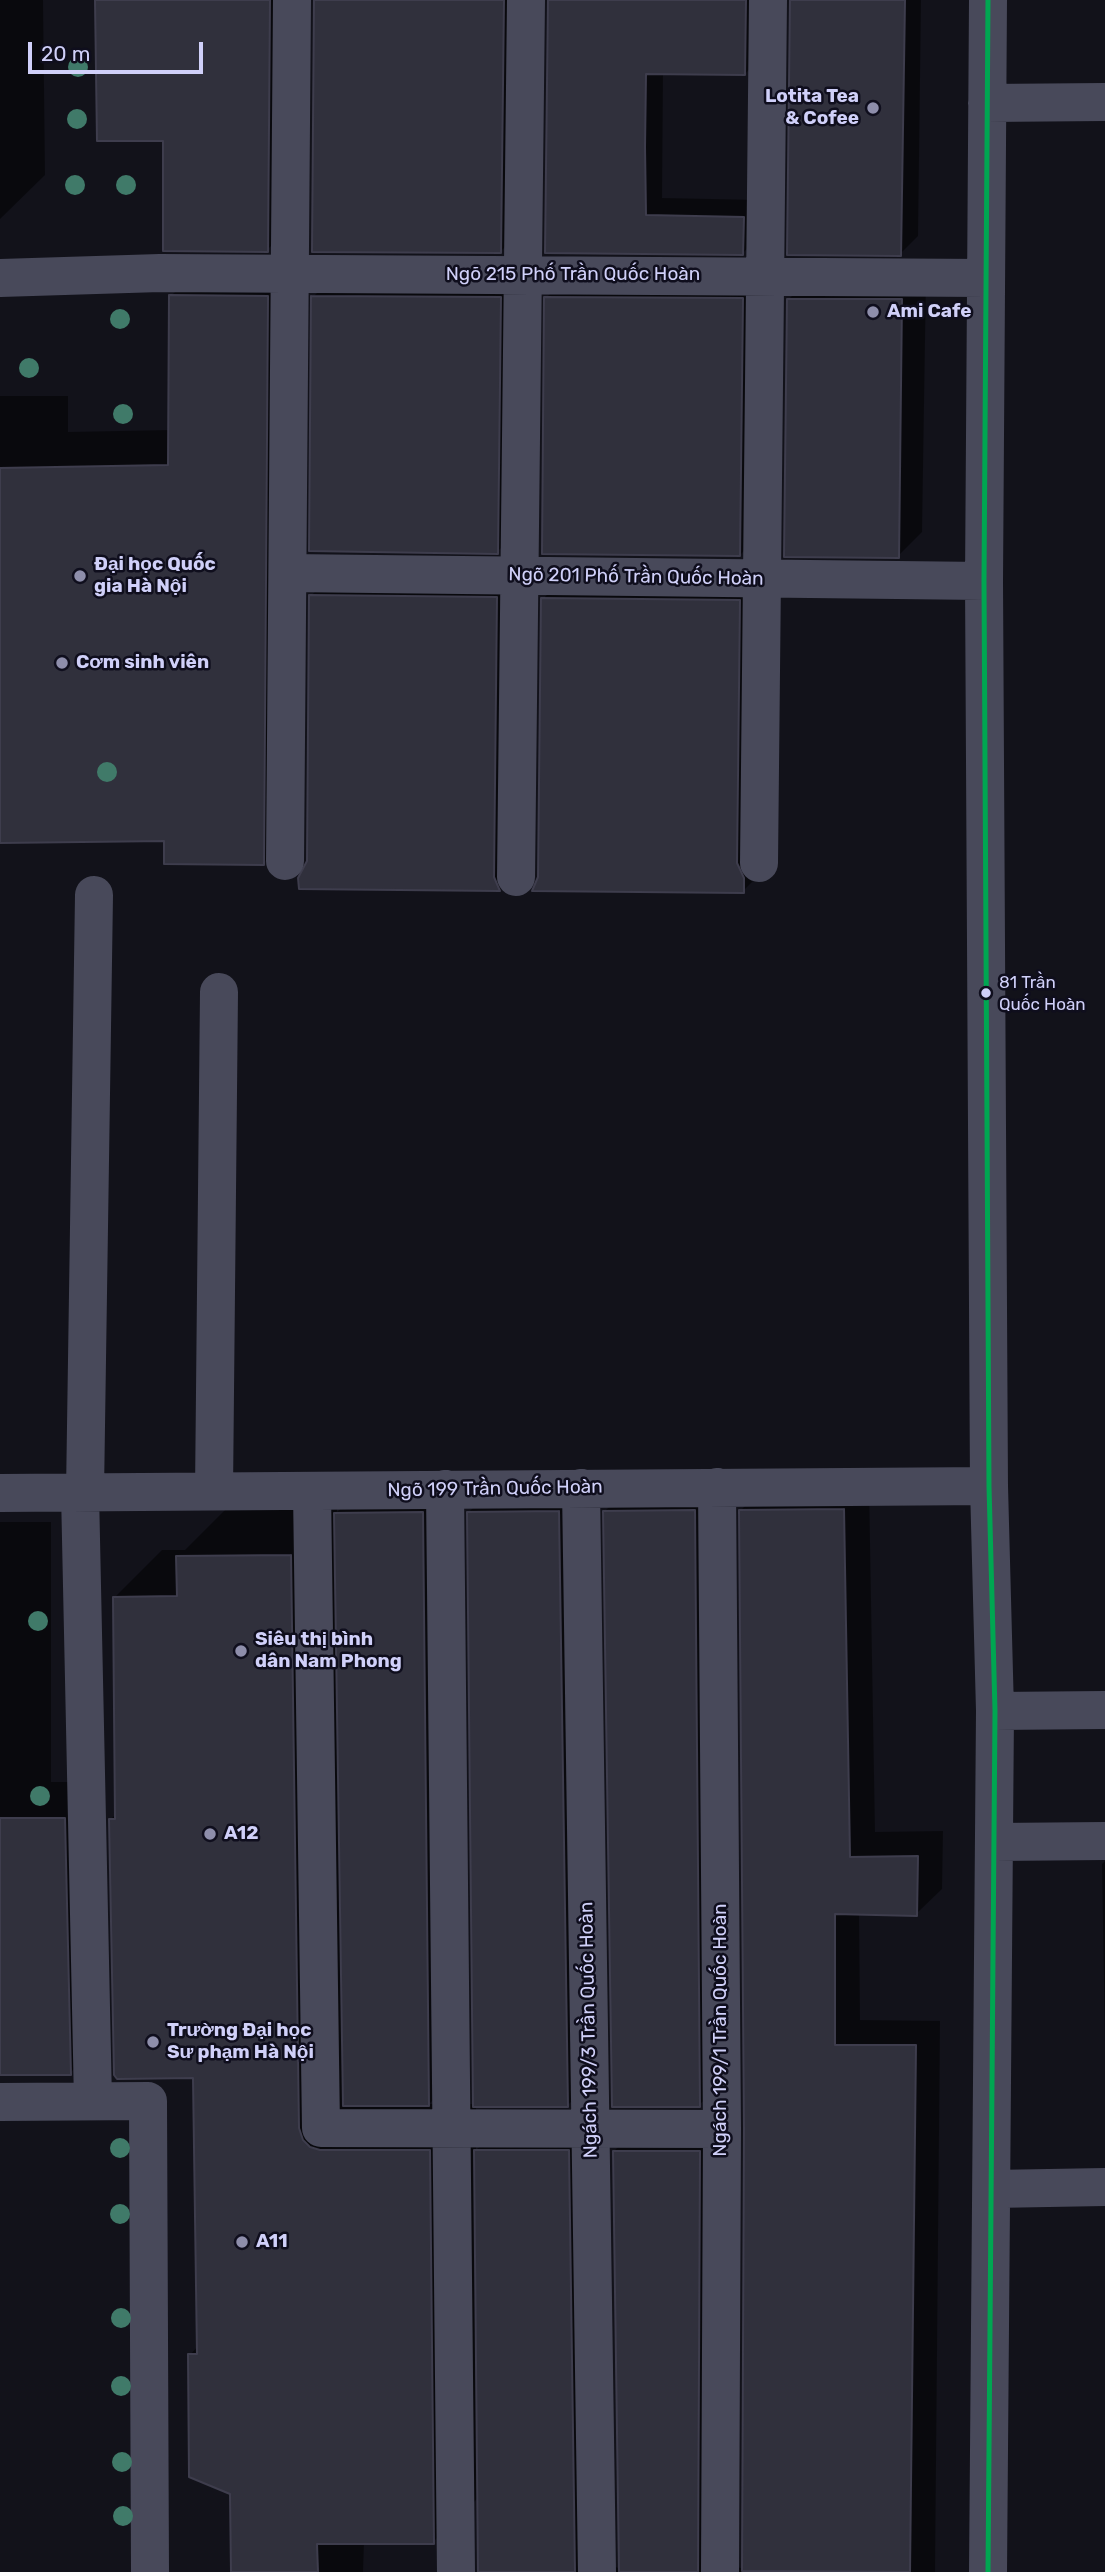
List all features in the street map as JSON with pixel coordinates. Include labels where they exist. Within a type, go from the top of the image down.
[{"type":"street","points":[[285,861],[292,0]]},
{"type":"street","points":[[516,877],[526,0]]},
{"type":"street","points":[[759,863],[768,0]]},
{"type":"street","points":[[988,0],[984,581],[989,1486],[995,1710],[988,2572]]},
{"type":"street","points":[[988,103],[1105,102]]},
{"type":"street","name":"Ngõ 215 Phố Trần Quốc Hoàn","points":[[0,278],[160,273],[986,278]]},
{"type":"street","name":"Ngõ 201 Phố Trần Quốc Hoàn","points":[[288,573],[984,581]]},
{"type":"street","points":[[93,2101],[83,1492],[94,895]]},
{"type":"street","points":[[214,1491],[219,992]]},
{"type":"street","name":"Ngõ 199 Trần Quốc Hoàn","points":[[0,1493],[989,1486]]},
{"type":"street","name":"Ngách 199/1 Trần Quốc Hoàn","points":[[717,1487],[722,2129],[720,2572]]},
{"type":"street","name":"Ngách 199/3 Trần Quốc Hoàn","points":[[581,1488],[597,2572]]},
{"type":"street","points":[[444,1489],[456,2572]]},
{"type":"street","points":[[312,1491],[321,2128],[722,2129]]},
{"type":"street","points":[[995,1710],[1105,1710]]},
{"type":"street","points":[[995,1842],[1105,1841]]},
{"type":"street","points":[[0,2102],[148,2101],[150,2572]]},
{"type":"street","points":[[992,2189],[1105,2188]]},
{"type":"building","points":[[95,0],[270,0],[268,252],[163,251],[163,141],[97,141]]},
{"type":"building","points":[[314,0],[504,0],[501,253],[312,252]]},
{"type":"building","points":[[548,0],[746,0],[745,75],[646,74],[645,147],[646,215],[744,217],[743,255],[545,253]]},
{"type":"building","points":[[790,0],[905,0],[901,256],[787,255]]},
{"type":"building","points":[[169,295],[268,296],[264,865],[164,864],[164,841],[0,843],[0,468],[168,465]]},
{"type":"building","points":[[311,296],[501,297],[498,554],[309,551]]},
{"type":"building","points":[[544,297],[743,298],[740,556],[542,554]]},
{"type":"building","points":[[787,299],[902,299],[899,558],[784,557]]},
{"type":"building","points":[[309,595],[497,597],[494,877],[500,891],[299,889],[298,878],[307,861]]},
{"type":"building","points":[[541,598],[740,600],[737,863],[744,878],[744,893],[532,891],[538,877]]},
{"type":"building","points":[[844,1509],[850,1857],[918,1856],[917,1916],[835,1914],[835,2045],[916,2045],[910,2572],[742,2571],[744,2129],[739,1510]]},
{"type":"building","points":[[695,1510],[700,2107],[612,2107],[603,1511]]},
{"type":"building","points":[[559,1511],[568,2107],[473,2107],[467,1512]]},
{"type":"building","points":[[423,1512],[429,2106],[343,2106],[334,1513]]},
{"type":"building","points":[[291,1555],[299,2128],[303,2140],[310,2147],[320,2150],[430,2150],[434,2544],[317,2544],[318,2572],[231,2572],[230,2494],[189,2477],[188,2354],[197,2354],[193,2078],[117,2079],[114,2075],[109,1819],[115,1819],[113,1597],[177,1596],[176,1556]]},
{"type":"building","points":[[0,1818],[65,1818],[71,2075],[0,2075]]},
{"type":"building","points":[[474,2150],[569,2150],[575,2572],[478,2572]]},
{"type":"building","points":[[613,2151],[700,2151],[698,2572],[619,2572]]},
{"type":"transit line","points":[[988,0],[984,581],[989,1486],[995,1711],[988,2572]]},
{"type":"place","name":"Lotita Tea & Cofee","points":[[873,108]]},
{"type":"place","name":"Ami Cafe","points":[[873,312]]},
{"type":"place","name":"Đại học Quốc gia Hà Nội","points":[[80,576]]},
{"type":"place","name":"Cơm sinh viên","points":[[62,663]]},
{"type":"place","name":"81 Trần Quốc Hoàn","points":[[986,993]]},
{"type":"place","name":"Siêu thị bình dân Nam Phong","points":[[241,1651]]},
{"type":"place","name":"A12","points":[[210,1834]]},
{"type":"place","name":"Trường Đại học Sư phạm Hà Nội","points":[[153,2042]]},
{"type":"place","name":"A11","points":[[242,2242]]}]
